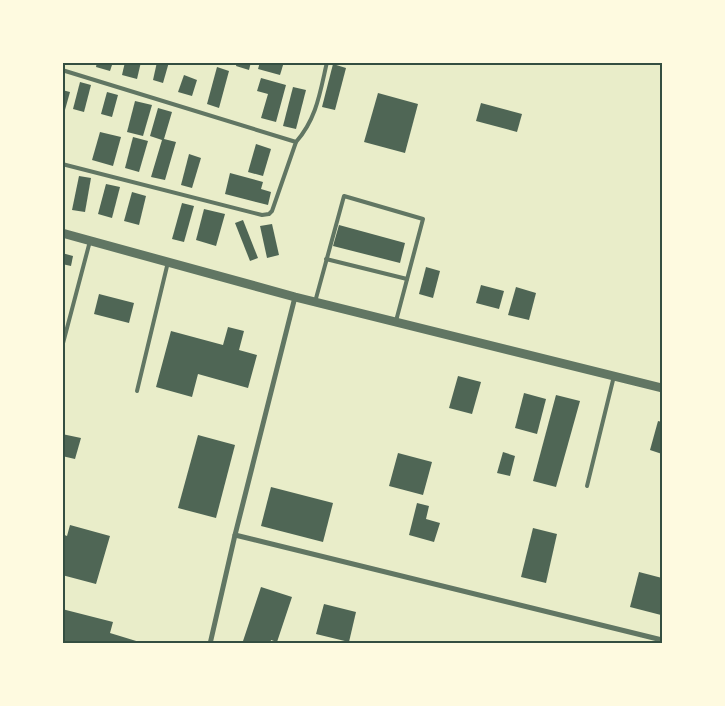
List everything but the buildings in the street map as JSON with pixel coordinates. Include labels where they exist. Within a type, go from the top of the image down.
[{"type":"street","points":[[62,234],[295,297],[662,388]]},
{"type":"street","points":[[210,644],[235,535],[295,297]]},
{"type":"street","points":[[235,535],[662,640]]},
{"type":"lane","points":[[62,164],[262,215],[270,214],[296,142],[311,121],[318,102],[327,62]]},
{"type":"lane","points":[[62,70],[296,142]]},
{"type":"lane","points":[[315,302],[344,196],[423,219],[396,322]]},
{"type":"lane","points":[[62,347],[90,241]]},
{"type":"lane","points":[[326,259],[407,279]]},
{"type":"lane","points":[[137,391],[168,262]]},
{"type":"lane","points":[[587,486],[614,376]]}]
